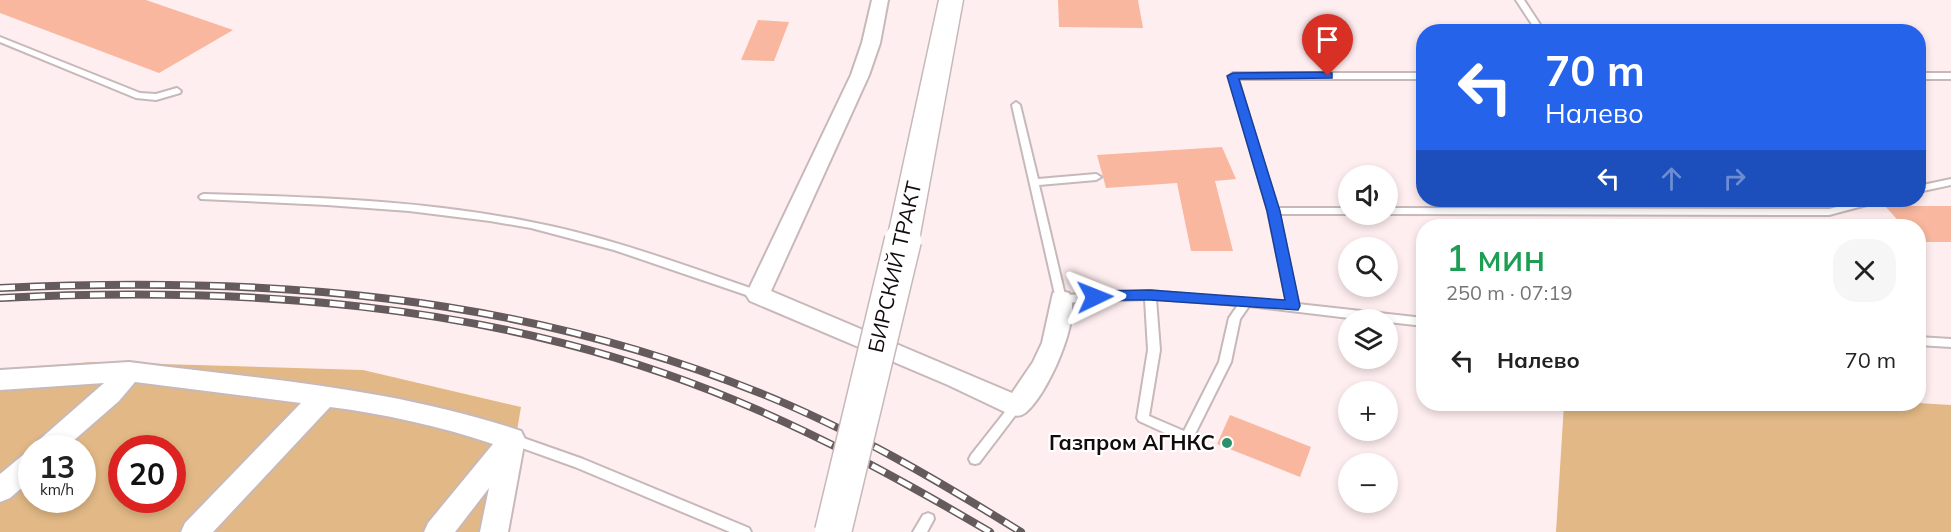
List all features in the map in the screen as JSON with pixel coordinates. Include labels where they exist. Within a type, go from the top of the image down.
[{"type":"main road","name":"БИРСКИЙ ТРАКТ","points":[[833,532],[903,240],[951,0]]},
{"type":"street","points":[[880,0],[871,43],[860,75],[758,295],[957,378],[1016,406],[1043,368],[1053,347],[1062,322],[1061,299]]},
{"type":"street","points":[[0,380],[129,372],[325,395],[434,416],[512,439]]},
{"type":"street","points":[[63,435],[110,394],[129,372]]},
{"type":"street","points":[[195,532],[325,395]]},
{"type":"street","points":[[438,532],[512,439]]},
{"type":"street","points":[[494,532],[512,439]]},
{"type":"street","points":[[0,490],[18,475]]},
{"type":"lane","points":[[1520,0],[1536,24]]},
{"type":"lane","points":[[0,39],[139,96],[156,97],[177,91]]},
{"type":"lane","points":[[1293,306],[1274,211],[1233,76],[1416,76]]},
{"type":"lane","points":[[1926,76],[1951,76]]},
{"type":"lane","points":[[1016,105],[1061,299],[1150,295],[1293,306],[1416,321]]},
{"type":"lane","points":[[1035,182],[1096,177]]},
{"type":"lane","points":[[1926,188],[1951,183]]},
{"type":"lane","points":[[204,197],[377,203],[468,214],[594,241],[758,295]]},
{"type":"lane","points":[[1398,211],[1829,212],[1848,207]]},
{"type":"lane","points":[[1274,211],[1338,211]]},
{"type":"lane","points":[[1150,295],[1154,350],[1143,418],[1187,438],[1225,362],[1235,318],[1246,302]]},
{"type":"lane","points":[[1926,342],[1951,344]]},
{"type":"lane","points":[[975,459],[1016,406]]},
{"type":"lane","points":[[512,439],[744,532]]},
{"type":"lane","points":[[920,532],[928,519]]},
{"type":"shaded area","points":[[93,362],[363,370],[521,407],[500,532],[0,532],[0,369]]},
{"type":"shaded area","points":[[1926,403],[1951,405],[1951,532],[1556,532],[1564,411],[1926,411]]},
{"type":"building","points":[[0,0],[146,0],[233,30],[159,73],[0,13]]},
{"type":"building","points":[[1058,0],[1138,0],[1143,28],[1059,27]]},
{"type":"building","points":[[758,20],[789,22],[774,61],[741,60]]},
{"type":"building","points":[[1222,147],[1236,179],[1215,181],[1233,251],[1191,251],[1177,183],[1106,188],[1097,155]]},
{"type":"building","points":[[1951,206],[1951,242],[1926,242],[1926,219],[1897,219],[1886,207]]},
{"type":"building","points":[[1230,415],[1311,447],[1300,477],[1217,444]]},
{"type":"railway","points":[[0,288],[195,285],[291,290],[386,298],[480,313],[574,333],[667,359],[794,407],[894,457],[1021,532]]},
{"type":"railway","points":[[0,298],[181,295],[271,299],[361,307],[451,319],[539,337],[626,361],[748,406],[854,456],[990,532]]},
{"type":"place","name":"Газпром АГНКС","points":[[1227,443]]},
{"type":"route","points":[[1095,297],[1150,295],[1293,306],[1274,211],[1233,76],[1328,76]]}]
